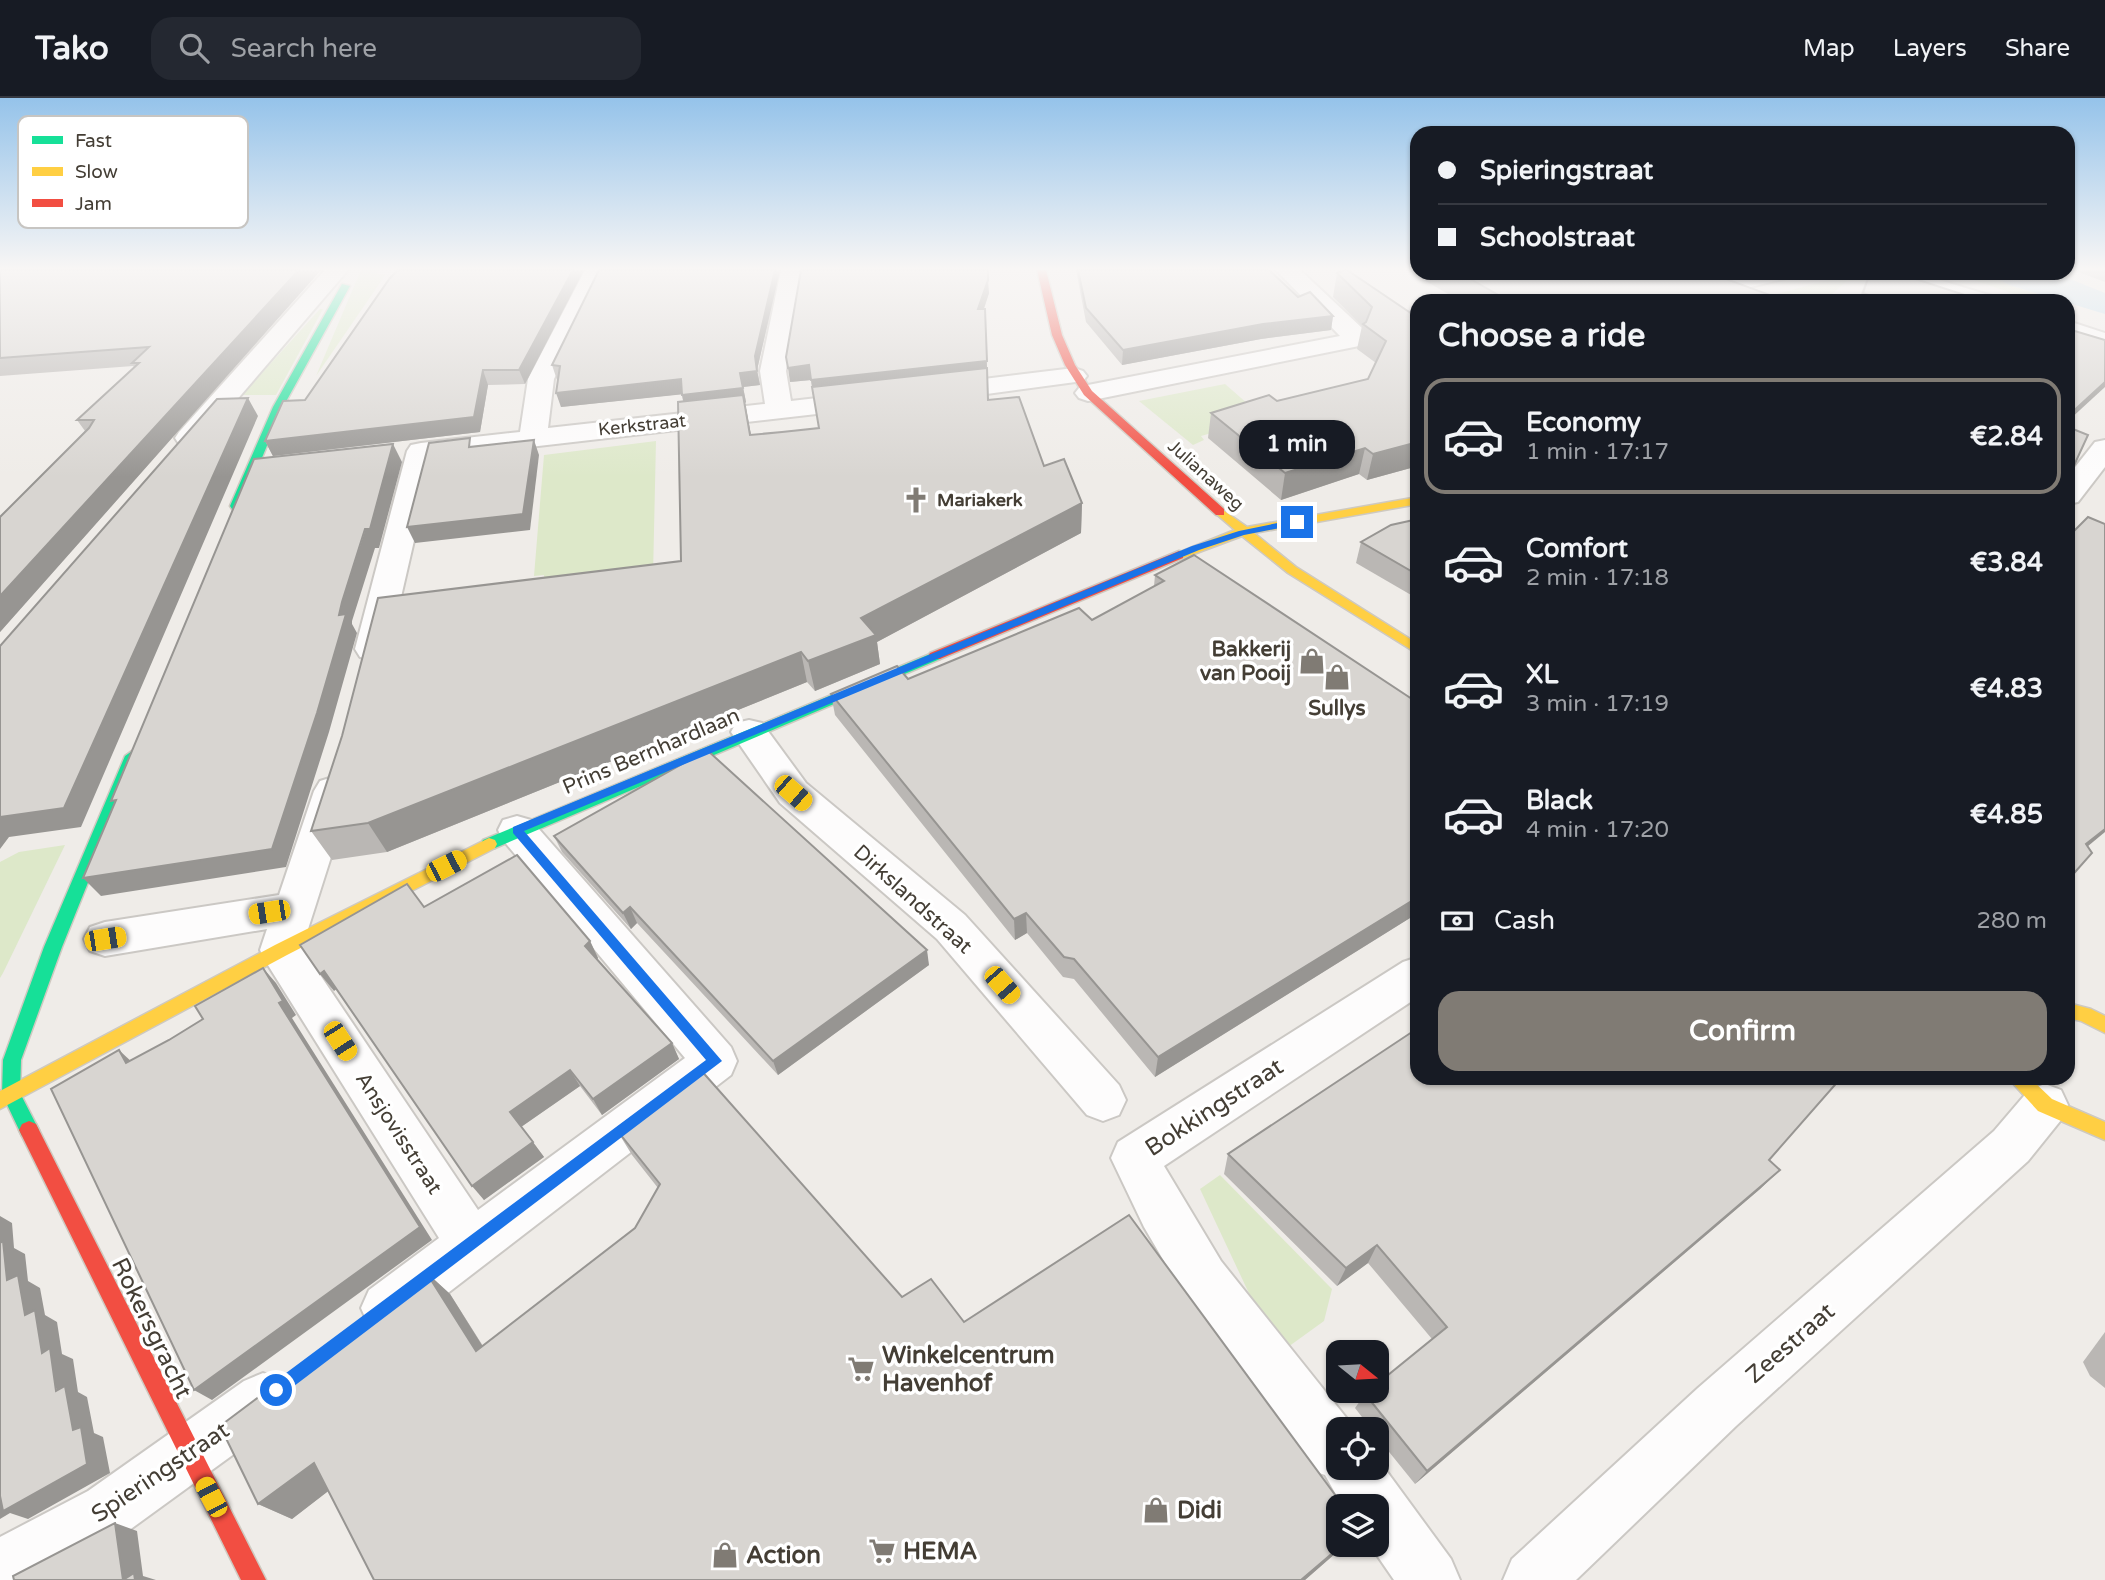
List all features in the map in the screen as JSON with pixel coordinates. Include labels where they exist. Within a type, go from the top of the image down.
[{"type":"street","points":[[166,464],[282,339]]},
{"type":"street","points":[[230,520],[265,467],[278,407],[311,339]]},
{"type":"street","points":[[533,437],[541,379],[561,339]]},
{"type":"street","points":[[779,339],[773,372],[779,411]]},
{"type":"street","name":"Julianaweg","points":[[1056,339],[1081,385],[1242,533],[1292,570],[1410,645]]},
{"type":"street","name":"Kerkstraat","points":[[365,678],[408,452],[907,396],[1081,385],[1342,344],[1351,339]]},
{"type":"street","points":[[2075,487],[2105,448]]},
{"type":"street","name":"Prins Bernhardlaan","points":[[6,1098],[281,950],[517,830],[1195,548],[1242,533],[1410,500]]},
{"type":"street","name":"Dirkslandstraat","points":[[749,732],[793,793],[951,927],[1103,1100]]},
{"type":"street","points":[[6,1098],[12,1060],[53,947],[139,740]]},
{"type":"street","points":[[281,950],[343,756]]},
{"type":"street","points":[[352,1334],[715,1061],[517,830]]},
{"type":"street","points":[[105,939],[296,908]]},
{"type":"street","name":"Ansjovisstraat","points":[[281,950],[472,1245]]},
{"type":"street","name":"Bokkingstraat","points":[[1326,1435],[1203,1279],[1161,1210],[1135,1158],[1410,979]]},
{"type":"street","points":[[2075,1012],[2085,1014],[2105,1026]]},
{"type":"street","points":[[2031,1091],[2075,1122],[2105,1130]]},
{"type":"street","name":"Zeestraat","points":[[1533,1580],[1717,1407],[2011,1146],[2031,1091]]},
{"type":"street","name":"Rokersgracht","points":[[6,1098],[254,1580]]},
{"type":"street","name":"Spieringstraat","points":[[0,1569],[108,1511],[298,1374]]},
{"type":"street","points":[[1359,1480],[1430,1580]]},
{"type":"green space","points":[[293,339],[307,339],[276,395],[242,395]]},
{"type":"green space","points":[[332,339],[341,339],[316,376]]},
{"type":"green space","points":[[1225,384],[1264,418],[1201,436],[1204,440],[1193,445],[1139,401]]},
{"type":"green space","points":[[656,441],[653,576],[544,589],[544,575],[534,576],[544,455]]},
{"type":"green space","points":[[65,845],[0,978],[0,862],[19,852]]},
{"type":"green space","points":[[1220,1175],[1332,1289],[1324,1321],[1288,1347],[1254,1304],[1200,1189]]},
{"type":"building","points":[[0,339],[236,339],[0,596],[0,517],[89,428],[94,420],[77,420],[139,363],[132,363],[149,347],[0,358]]},
{"type":"building","points":[[347,339],[536,339],[519,370],[483,370],[474,417],[265,441],[283,401],[305,400]]},
{"type":"building","points":[[565,339],[759,339],[755,356],[757,371],[740,373],[743,388],[682,395],[681,379],[556,393],[560,366],[552,365]]},
{"type":"building","points":[[789,339],[986,339],[987,361],[811,380],[809,365],[788,368],[786,357]]},
{"type":"building","points":[[1113,339],[1181,339],[1123,350]]},
{"type":"building","points":[[1384,339],[1410,339],[1410,444],[1373,454],[1365,448],[1285,473],[1211,413],[1269,395],[1277,401],[1368,379],[1386,341]]},
{"type":"building","points":[[2075,339],[2105,340],[2105,382],[2075,410]]},
{"type":"building","points":[[987,368],[988,400],[1019,397],[1044,466],[1064,459],[1082,503],[861,618],[876,635],[808,661],[801,652],[368,823],[311,831],[342,736],[378,598],[681,561],[678,402],[743,395],[750,435],[819,428],[812,387]]},
{"type":"building","points":[[248,398],[64,808],[0,817],[0,646],[217,399]]},
{"type":"building","points":[[2075,430],[2088,435],[2075,463]]},
{"type":"building","points":[[470,438],[469,447],[534,440],[523,514],[407,527],[429,443]]},
{"type":"building","points":[[393,444],[370,529],[365,529],[342,602],[339,615],[346,614],[317,713],[272,849],[83,878],[116,800],[111,801],[254,459]]},
{"type":"building","points":[[2088,517],[2105,524],[2105,829],[2086,844],[2092,853],[2075,872],[2075,530]]},
{"type":"building","points":[[1410,521],[1410,570],[1361,542],[1391,525]]},
{"type":"building","points":[[1194,555],[1410,698],[1410,902],[1158,1057],[1074,959],[1064,957],[1026,913],[1014,919],[831,694],[897,666],[908,679],[1079,608],[1092,620],[1164,581],[1155,575]]},
{"type":"building","points":[[707,750],[927,950],[773,1061],[630,907],[623,913],[554,836]]},
{"type":"building","points":[[517,855],[590,941],[585,946],[672,1043],[593,1099],[570,1070],[510,1112],[533,1142],[472,1186],[324,971],[320,974],[300,945],[407,884],[424,907]]},
{"type":"building","points":[[263,968],[283,1001],[279,1003],[420,1227],[194,1390],[51,1089],[119,1050],[126,1063],[169,1040],[203,1019],[195,1006]]},
{"type":"building","points":[[1410,1033],[1410,1085],[1835,1085],[1769,1160],[1780,1170],[1427,1471],[1389,1424],[1389,1417],[1384,1417],[1373,1404],[1390,1404],[1390,1373],[1447,1327],[1377,1245],[1346,1268],[1228,1154]]},
{"type":"building","name":"Winkelcentrum Havenhof","points":[[699,1068],[902,1297],[931,1279],[964,1322],[1129,1215],[1334,1494],[1326,1494],[1328,1557],[1301,1580],[374,1580],[314,1463],[258,1504],[220,1426],[426,1272],[476,1351],[635,1228],[660,1184],[616,1129]]},
{"type":"building","points":[[3,1241],[7,1280],[18,1275],[25,1315],[35,1310],[42,1353],[50,1348],[56,1391],[65,1386],[73,1430],[81,1427],[87,1464],[3,1511],[0,1496],[0,1243]]},
{"type":"building","points":[[115,1523],[123,1580],[14,1580],[13,1576]]},
{"type":"building","points":[[134,1573],[135,1580],[123,1580]]},
{"type":"traffic: fast","points":[[236,506],[278,407],[316,339]]},
{"type":"traffic: fast","points":[[489,844],[935,656]]},
{"type":"traffic: fast","points":[[29,1130],[11,1094],[12,1060],[53,947],[132,756]]},
{"type":"traffic: slow","points":[[1179,555],[1242,532],[1410,501]]},
{"type":"traffic: slow","points":[[1220,512],[1292,570],[1410,645]]},
{"type":"traffic: slow","points":[[0,1101],[281,950],[489,844]]},
{"type":"traffic: slow","points":[[2075,1012],[2105,1025]]},
{"type":"traffic: slow","points":[[2024,1085],[2045,1105],[2105,1131]]},
{"type":"traffic: jam","points":[[1059,339],[1070,365],[1088,393],[1220,512]]},
{"type":"traffic: jam","points":[[935,656],[1179,555]]},
{"type":"traffic: jam","points":[[29,1130],[254,1580]]},
{"type":"place","name":"Mariakerk","points":[[916,500]]},
{"type":"place","name":"Bakkerij van Pooij","points":[[1312,661]]},
{"type":"place","name":"Sullys","points":[[1337,677]]},
{"type":"place","name":"Winkelcentrum Havenhof","points":[[861,1369]]},
{"type":"place","name":"Didi","points":[[1156,1510]]},
{"type":"place","name":"HEMA","points":[[882,1551]]},
{"type":"place","name":"Action","points":[[725,1555]]},
{"type":"route","points":[[276,1390],[715,1061],[517,830],[1195,548],[1242,533],[1297,522]]}]
